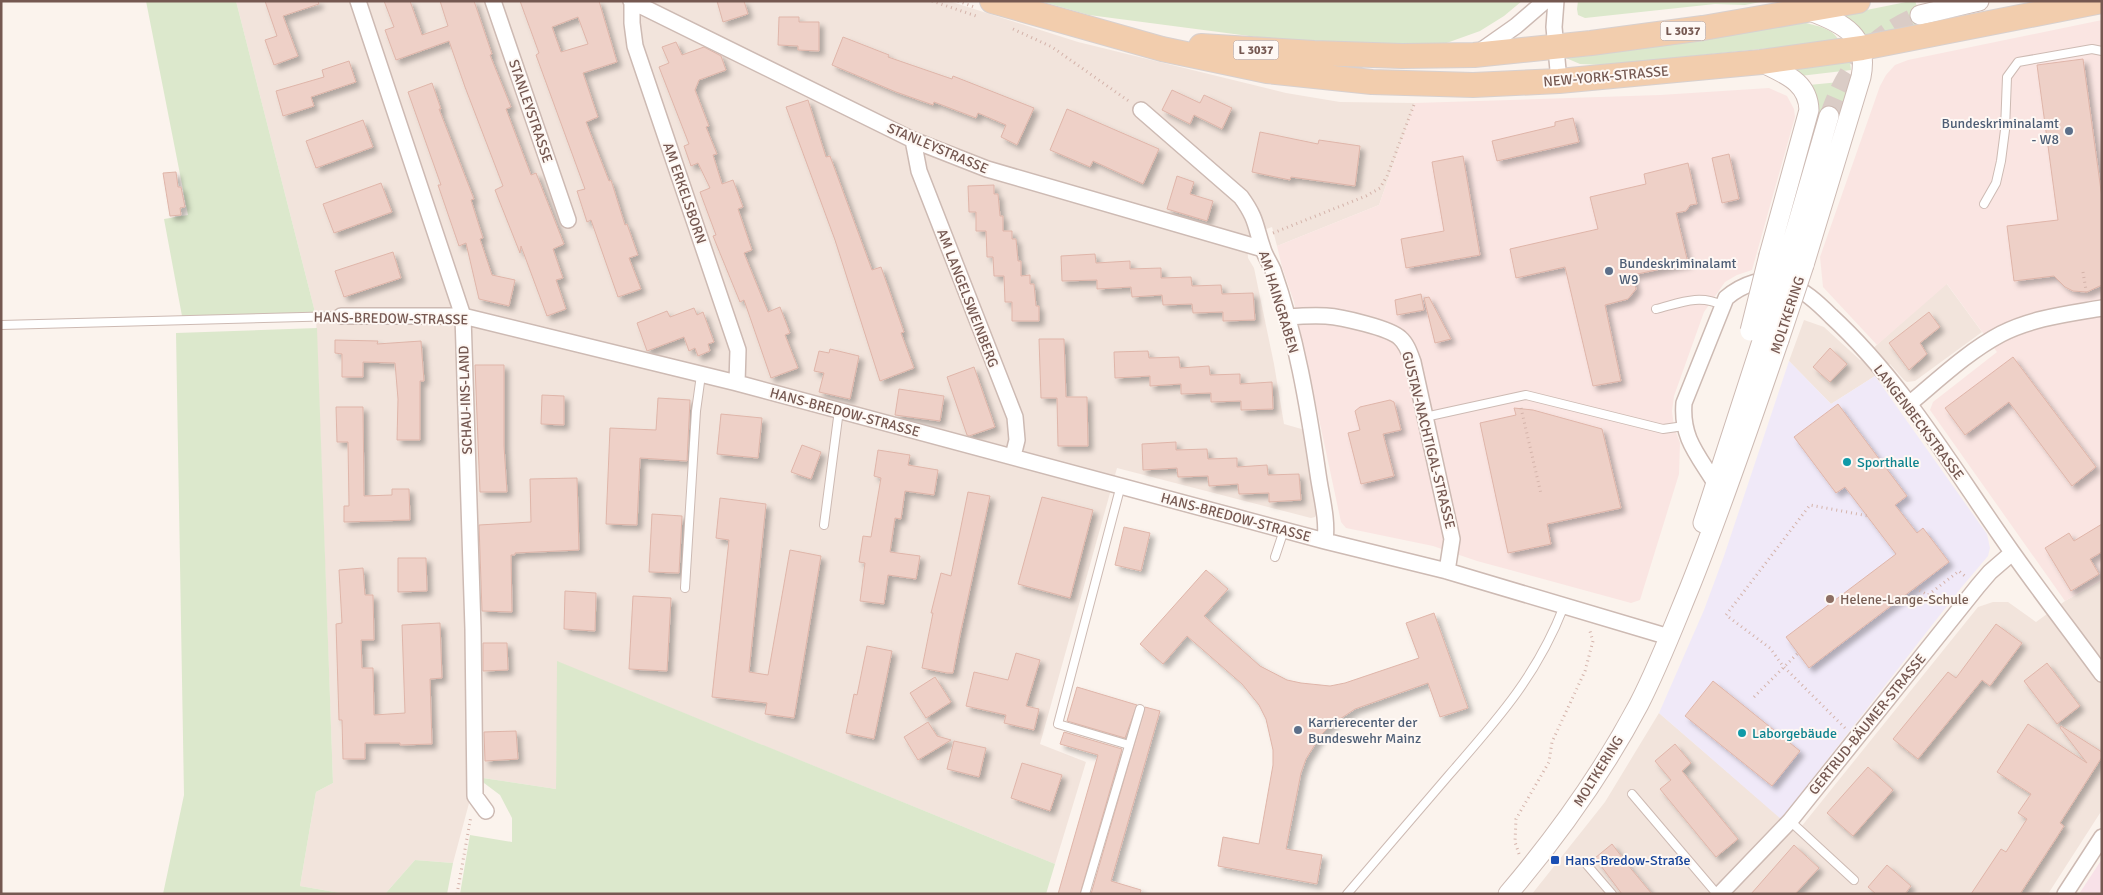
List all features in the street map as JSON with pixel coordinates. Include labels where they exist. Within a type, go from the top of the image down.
[{"type":"main road","name":"NEW-YORK-STRASSE","points":[[1110,34],[1212,47],[1314,53],[1402,56],[1474,55],[1555,47],[1703,28],[1810,11],[1858,1]]},
{"type":"main road","name":"NEW-YORK-STRASSE","points":[[990,10],[1056,21],[1214,62],[1267,71],[1320,78],[1473,85],[1559,81],[1761,62],[1862,48],[2102,1]]},
{"type":"street","name":"SCHAU-INS-LAND","points":[[358,1],[463,316],[473,629],[475,796]]},
{"type":"street","name":"STANLEYSTRASSE","points":[[493,1],[568,220]]},
{"type":"street","points":[[1474,55],[1516,26],[1545,1]]},
{"type":"street","points":[[1556,1],[1554,27],[1559,81]]},
{"type":"street","points":[[1920,15],[1980,1]]},
{"type":"street","name":"STANLEYSTRASSE","points":[[632,2],[913,140],[987,170],[1262,243]]},
{"type":"street","name":"AM ERKELSBORN","points":[[632,2],[635,46],[738,350],[736,383]]},
{"type":"street","points":[[1810,11],[1841,25],[1856,38],[1862,48]]},
{"type":"street","name":"MOLTKERING","points":[[1669,637],[1677,603],[1764,335],[1795,263],[1861,77],[1862,48]]},
{"type":"street","points":[[1761,62],[1798,83],[1806,92],[1810,110],[1769,255],[1764,335]]},
{"type":"street","name":"AM HAINGRABEN","points":[[1141,110],[1241,198],[1251,211],[1287,318],[1312,434],[1326,525],[1325,541]]},
{"type":"street","name":"MOLTKERING","points":[[1795,263],[1829,116]]},
{"type":"street","name":"AM LANGELSWEINBERG","points":[[913,140],[919,171],[1014,416],[1017,440],[1013,456]]},
{"type":"street","name":"LANGENBECKSTRASSE","points":[[1715,483],[1691,444],[1684,426],[1684,403],[1726,298],[1738,289],[1755,283],[1774,280],[1790,285],[1819,304],[1850,333],[1908,404],[2012,553],[2102,674]]},
{"type":"street","points":[[1908,404],[1975,350],[2003,334],[2044,319],[2102,308]]},
{"type":"street","name":"HANS-BREDOW-STRASSE","points":[[342,316],[463,316],[736,383],[1325,541],[1447,571],[1669,637]]},
{"type":"street","name":"GUSTAV-NACHTIGAL-STRASSE","points":[[1287,318],[1328,316],[1386,329],[1401,338],[1410,353],[1452,539],[1447,571]]},
{"type":"street","name":"MOLTKERING","points":[[1508,894],[1567,821],[1615,747],[1640,702],[1669,637],[1720,511],[1764,335]]},
{"type":"street","name":"GERTRUD-BÄUMER-STRASSE","points":[[1718,894],[1790,821],[1978,586],[1990,572],[2012,553]]},
{"type":"street","points":[[475,796],[486,811]]},
{"type":"street","points":[[2065,894],[2102,838]]},
{"type":"lane","points":[[1984,204],[1996,183],[2001,161],[2005,130],[2007,77],[2018,62],[2092,49],[2102,51]]},
{"type":"lane","points":[[1656,309],[1707,299],[1722,305]]},
{"type":"lane","name":"HANS-BREDOW-STRASSE","points":[[1,325],[342,316]]},
{"type":"lane","points":[[685,588],[696,411],[701,375]]},
{"type":"lane","points":[[1425,416],[1518,395],[1526,395],[1663,429],[1684,426]]},
{"type":"lane","points":[[824,525],[839,410]]},
{"type":"lane","points":[[1121,485],[1058,724],[1129,745]]},
{"type":"lane","points":[[1275,557],[1284,530]]},
{"type":"lane","points":[[1347,894],[1504,711],[1530,675],[1555,629],[1564,606]]},
{"type":"lane","points":[[1085,894],[1140,709]]},
{"type":"lane","points":[[1632,794],[1718,894]]},
{"type":"lane","points":[[1790,821],[1854,880]]},
{"type":"lane","points":[[1587,865],[1612,894]]},
{"type":"path","points":[[932,1],[990,10]]},
{"type":"path","points":[[1006,26],[1052,47],[1141,110]]},
{"type":"path","points":[[1262,243],[1380,188],[1387,176],[1416,98]]},
{"type":"path","points":[[2083,272],[2087,296]]},
{"type":"path","points":[[1518,395],[1541,494]]},
{"type":"path","points":[[1857,737],[1783,666],[1770,648],[1726,615],[1810,505],[1868,516]]},
{"type":"path","points":[[1915,588],[1928,595],[1959,571]]},
{"type":"path","points":[[1524,875],[1515,842],[1516,819],[1549,762],[1552,742],[1585,671],[1593,640],[1583,611]]},
{"type":"path","points":[[1754,696],[1798,653]]},
{"type":"path","points":[[457,894],[475,796]]},
{"type":"shaded area","points":[[236,1],[949,1],[1078,42],[1286,93],[1340,102],[1415,103],[1379,205],[1277,246],[1272,227],[1247,236],[1248,258],[1254,268],[1274,364],[1284,424],[1305,430],[1317,512],[1315,517],[1311,518],[1117,468],[1040,744],[1086,762],[1055,864],[558,662],[556,789],[476,777],[453,863],[415,860],[385,894],[346,894],[300,886],[316,792],[333,783],[316,316]]},
{"type":"shaded area","points":[[2102,20],[2102,580],[2065,601],[1930,410],[1933,402],[1997,352],[1947,284],[1877,345],[1823,287],[1820,257],[1880,86],[1886,75],[1895,65],[1908,60]]},
{"type":"shaded area","points":[[1769,88],[1787,96],[1794,109],[1795,117],[1752,270],[1737,275],[1725,282],[1704,312],[1674,396],[1672,411],[1674,427],[1680,443],[1679,474],[1640,600],[1631,603],[1477,561],[1433,546],[1346,528],[1341,522],[1294,302],[1277,246],[1379,205],[1415,103],[1660,95]]},
{"type":"shaded area","points":[[1946,283],[1982,332],[1915,381],[1907,382],[1904,380],[1890,364],[1875,376],[1831,404],[1789,361],[1804,320],[1824,327],[1860,360]]},
{"type":"shaded area","name":"Helene-Lange-Schule","points":[[1789,361],[1831,404],[1875,376],[1987,534],[1990,548],[1988,556],[1781,819],[1659,713],[1704,610],[1724,556]]},
{"type":"shaded area","points":[[2102,580],[2102,810],[2048,894],[1532,894],[1605,802],[1659,713],[1797,832],[1978,607],[1993,602],[2008,602],[2036,622],[2065,601]]},
{"type":"shaded area","points":[[2102,859],[2102,894],[2079,894]]},
{"type":"green space","points":[[146,1],[236,1],[316,316],[182,316],[164,219],[188,215]]},
{"type":"green space","points":[[1040,1],[1522,1],[1504,16],[1480,31],[1441,45],[1344,44],[1257,37],[1089,15]]},
{"type":"green space","points":[[1578,1],[1766,1],[1745,5],[1715,4],[1585,18],[1578,15]]},
{"type":"green space","points":[[1915,1],[1925,27],[1860,38],[1837,16]]},
{"type":"green space","points":[[1806,23],[1830,31],[1839,41],[1604,65],[1580,64],[1566,58],[1790,24]]},
{"type":"green space","points":[[1850,62],[1851,70],[1800,76],[1794,68]]},
{"type":"green space","points":[[1850,81],[1839,119],[1816,113],[1809,85]]},
{"type":"green space","points":[[317,328],[333,783],[316,792],[300,886],[346,894],[163,894],[184,795],[176,333]]},
{"type":"green space","points":[[557,661],[1055,864],[1046,894],[460,894],[470,835],[512,842],[512,818],[500,795],[476,777],[556,789]]},
{"type":"green space","points":[[415,860],[453,863],[447,894],[385,894]]},
{"type":"building","points":[[265,1],[318,1],[319,4],[283,16],[298,56],[274,65],[265,40],[277,36]]},
{"type":"building","points":[[384,1],[410,1],[422,35],[448,26],[440,1],[474,1],[492,54],[490,55],[511,107],[506,109],[531,175],[536,173],[564,244],[553,249],[563,278],[556,280],[566,309],[547,316],[521,246],[520,253],[495,190],[503,186],[449,41],[396,60],[385,30],[394,27]]},
{"type":"building","points":[[520,1],[599,1],[617,62],[583,73],[598,117],[586,122],[609,181],[611,180],[625,225],[627,224],[638,255],[629,258],[641,289],[618,297],[591,220],[587,222],[577,191],[585,189],[536,55],[539,53]],"holes":[[[578,17],[588,44],[561,52],[552,27]]]},
{"type":"building","points":[[717,1],[744,1],[748,14],[723,22]]},
{"type":"building","points":[[779,17],[799,17],[799,22],[819,22],[819,51],[798,50],[798,46],[778,45]]},
{"type":"building","points":[[843,37],[889,55],[888,57],[952,79],[953,76],[1034,108],[1017,145],[1001,137],[1006,125],[978,113],[976,118],[934,102],[933,105],[896,92],[832,65]]},
{"type":"building","points":[[676,42],[682,55],[704,47],[721,56],[726,70],[699,80],[695,90],[709,126],[706,127],[717,154],[713,155],[722,184],[733,180],[743,207],[738,209],[752,250],[744,253],[768,312],[780,307],[790,333],[785,335],[798,368],[771,378],[744,300],[740,302],[713,236],[716,235],[700,192],[710,188],[698,163],[691,166],[684,146],[689,144],[659,67],[669,63],[662,47]]},
{"type":"building","name":"Bundeskriminalamt - W8","points":[[2083,59],[2102,198],[2102,285],[2087,292],[2073,291],[2065,287],[2054,276],[2014,281],[2007,226],[2058,220],[2037,65]]},
{"type":"building","points":[[349,61],[356,82],[311,97],[314,106],[283,116],[276,91],[324,77],[322,70]]},
{"type":"building","points":[[432,83],[441,109],[439,109],[474,199],[471,200],[483,238],[480,239],[492,275],[515,280],[509,306],[479,299],[466,243],[459,246],[438,185],[441,185],[408,92]]},
{"type":"building","points":[[1172,90],[1200,103],[1204,95],[1232,108],[1222,129],[1194,115],[1190,124],[1162,110]]},
{"type":"building","points":[[808,100],[826,157],[830,156],[872,270],[881,267],[904,332],[901,333],[914,368],[880,381],[835,240],[786,107]]},
{"type":"building","points":[[1067,109],[1159,149],[1143,184],[1093,161],[1090,167],[1050,150]]},
{"type":"building","points":[[1573,118],[1579,142],[1497,161],[1492,141],[1555,126],[1555,122]]},
{"type":"building","points":[[363,120],[373,147],[316,168],[306,141]]},
{"type":"building","points":[[1260,132],[1318,144],[1319,140],[1360,146],[1355,186],[1291,177],[1290,180],[1252,172]]},
{"type":"building","points":[[1729,154],[1739,199],[1722,203],[1712,158]]},
{"type":"building","points":[[1463,156],[1480,255],[1406,268],[1401,239],[1444,231],[1432,162]]},
{"type":"building","name":"Bundeskriminalamt W9","points":[[1688,163],[1697,204],[1690,205],[1686,211],[1676,213],[1688,263],[1633,275],[1636,289],[1628,299],[1605,305],[1621,381],[1593,386],[1565,267],[1516,278],[1510,249],[1598,229],[1590,197],[1646,184],[1644,174]]},
{"type":"building","points":[[176,172],[178,187],[181,187],[185,207],[180,208],[181,215],[170,216],[163,173]]},
{"type":"building","points":[[1177,176],[1194,182],[1190,194],[1213,201],[1207,221],[1167,209]]},
{"type":"building","points":[[381,183],[392,212],[334,233],[323,204]]},
{"type":"building","points":[[994,185],[994,194],[998,194],[1000,216],[1003,216],[1003,231],[1012,231],[1012,239],[1016,239],[1018,261],[1021,261],[1021,276],[1030,275],[1030,284],[1034,284],[1036,306],[1039,306],[1039,321],[1012,321],[1012,302],[1005,302],[1004,276],[994,276],[993,257],[987,257],[986,231],[976,231],[976,212],[969,212],[968,186]]},
{"type":"building","points":[[393,252],[401,278],[344,297],[335,271]]},
{"type":"building","points":[[1095,254],[1096,263],[1130,261],[1130,269],[1161,268],[1161,278],[1191,277],[1192,286],[1221,285],[1222,294],[1253,293],[1255,320],[1223,321],[1223,312],[1193,313],[1192,304],[1163,305],[1162,295],[1132,297],[1131,287],[1097,289],[1097,280],[1062,281],[1061,256]]},
{"type":"building","points":[[1421,294],[1424,310],[1397,315],[1395,300]]},
{"type":"building","points":[[1429,297],[1451,339],[1435,343],[1424,298]]},
{"type":"building","points":[[694,308],[697,315],[703,312],[714,342],[708,344],[710,351],[698,356],[695,348],[689,351],[684,337],[647,351],[637,323],[667,311],[670,317]]},
{"type":"building","points":[[1929,312],[1940,327],[1920,343],[1927,354],[1909,370],[1889,343]]},
{"type":"building","points":[[1039,339],[1064,339],[1066,397],[1087,397],[1088,446],[1058,446],[1057,398],[1041,398]]},
{"type":"building","points":[[335,340],[378,341],[377,344],[421,341],[424,381],[420,381],[420,440],[397,440],[398,399],[395,363],[363,362],[363,377],[342,377],[342,354],[335,353]]},
{"type":"building","points":[[1830,348],[1847,364],[1830,382],[1813,367]]},
{"type":"building","points":[[830,349],[859,356],[850,399],[819,392],[824,373],[814,371],[819,351],[829,353]]},
{"type":"building","points":[[1148,351],[1149,358],[1179,357],[1180,368],[1209,366],[1210,375],[1240,374],[1240,384],[1272,382],[1273,409],[1241,410],[1241,401],[1211,402],[1211,393],[1181,394],[1181,384],[1150,386],[1150,376],[1115,378],[1114,352]]},
{"type":"building","points":[[2013,357],[2096,467],[2072,486],[2009,402],[1965,435],[1945,408]]},
{"type":"building","points":[[475,365],[504,365],[504,446],[507,492],[480,492]]},
{"type":"building","points":[[974,367],[995,427],[969,436],[967,435],[947,377]]},
{"type":"building","points":[[899,389],[944,396],[940,421],[895,415]]},
{"type":"building","points":[[542,395],[564,396],[564,425],[541,424]]},
{"type":"building","points":[[658,398],[690,400],[687,461],[640,458],[637,525],[606,524],[610,428],[656,430]]},
{"type":"building","points":[[1390,400],[1394,402],[1401,430],[1383,434],[1394,476],[1361,484],[1348,433],[1360,430],[1355,411],[1360,407]]},
{"type":"building","points":[[1838,404],[1907,496],[1895,505],[1917,533],[1923,528],[1949,562],[1809,668],[1786,637],[1896,554],[1845,487],[1836,493],[1794,437]]},
{"type":"building","points":[[336,407],[363,407],[364,496],[392,495],[392,489],[409,489],[410,520],[344,522],[344,506],[349,506],[348,442],[337,442]]},
{"type":"building","points":[[1514,408],[1533,410],[1602,429],[1621,508],[1547,524],[1551,544],[1508,553],[1480,423],[1516,415]]},
{"type":"building","points":[[721,414],[762,418],[758,458],[717,454]]},
{"type":"building","points":[[1176,442],[1176,450],[1207,449],[1208,459],[1237,458],[1237,467],[1267,465],[1268,475],[1299,474],[1301,500],[1269,502],[1269,493],[1239,494],[1238,484],[1209,486],[1208,476],[1178,477],[1177,468],[1143,470],[1142,444]]},
{"type":"building","points":[[802,445],[821,452],[811,479],[791,472]]},
{"type":"building","points":[[878,450],[910,455],[908,465],[938,470],[934,495],[905,491],[901,519],[895,518],[890,552],[920,556],[916,579],[888,575],[884,604],[860,601],[865,563],[859,562],[863,536],[871,537],[881,478],[874,476]]},
{"type":"building","points":[[577,478],[579,550],[515,553],[515,555],[511,555],[512,612],[482,611],[479,525],[531,522],[530,479]]},
{"type":"building","points":[[968,492],[990,496],[953,673],[947,673],[922,668],[933,613],[931,613],[941,573],[951,576]]},
{"type":"building","points":[[1042,497],[1093,510],[1070,598],[1018,584]]},
{"type":"building","points":[[720,498],[766,504],[749,672],[768,675],[790,550],[821,556],[794,718],[765,714],[767,703],[712,697],[729,540],[716,538]]},
{"type":"building","points":[[652,514],[682,516],[679,573],[649,572]]},
{"type":"building","points":[[2102,524],[2102,552],[2090,559],[2099,574],[2071,591],[2045,548],[2069,533],[2074,541]]},
{"type":"building","points":[[1124,527],[1150,533],[1141,571],[1115,565]]},
{"type":"building","points":[[398,558],[426,558],[427,591],[398,592]]},
{"type":"building","points":[[363,568],[365,595],[373,595],[374,640],[361,640],[362,668],[373,668],[374,715],[405,713],[402,625],[440,623],[442,678],[430,679],[432,744],[365,743],[365,759],[343,759],[342,720],[339,720],[336,624],[342,623],[339,570]]},
{"type":"building","name":"Karrierecenter der Bundeswehr Mainz","points":[[1206,570],[1228,589],[1204,616],[1260,666],[1287,680],[1301,683],[1330,686],[1345,683],[1419,658],[1406,623],[1434,613],[1468,708],[1440,717],[1428,683],[1355,709],[1331,725],[1321,735],[1306,759],[1301,773],[1286,849],[1322,855],[1317,884],[1218,866],[1223,837],[1259,844],[1273,765],[1273,750],[1266,719],[1259,705],[1242,684],[1187,636],[1163,664],[1140,644]]},
{"type":"building","points":[[565,591],[596,593],[595,631],[564,629]]},
{"type":"building","points":[[633,596],[671,598],[667,671],[629,669]]},
{"type":"building","points":[[1996,624],[2022,643],[1990,686],[1982,680],[1918,759],[1893,739],[1948,672],[1956,678]]},
{"type":"building","points":[[483,643],[507,643],[508,670],[483,671]]},
{"type":"building","points":[[867,646],[892,651],[874,739],[846,733],[854,694],[857,695]]},
{"type":"building","points":[[1016,653],[1040,660],[1026,706],[1039,709],[1034,730],[1004,723],[1006,715],[966,706],[974,672],[1008,680]]},
{"type":"building","points":[[2047,663],[2080,706],[2057,724],[2024,681]]},
{"type":"building","points":[[935,677],[951,702],[926,718],[910,693]]},
{"type":"building","name":"Laborgebäude","points":[[1713,681],[1800,751],[1772,786],[1685,716]]},
{"type":"building","points":[[1077,687],[1137,705],[1125,738],[1067,721]]},
{"type":"building","points":[[1145,707],[1160,711],[1111,881],[1141,890],[1140,894],[1091,894]]},
{"type":"building","points":[[928,722],[937,736],[951,740],[918,760],[904,737]]},
{"type":"building","points":[[2028,724],[2087,763],[2060,728],[2061,726],[2102,752],[2102,757],[2060,823],[2064,826],[2020,894],[1971,894],[2001,849],[2006,852],[2027,819],[2018,813],[2031,794],[1997,772]]},
{"type":"building","points":[[516,731],[518,759],[485,761],[484,732]]},
{"type":"building","points":[[1064,732],[1122,749],[1080,894],[1058,894],[1098,755],[1060,744]]},
{"type":"building","points":[[954,741],[986,748],[979,777],[947,769]]},
{"type":"building","points":[[1675,744],[1691,763],[1682,771],[1738,839],[1716,857],[1660,789],[1671,780],[1655,761]]},
{"type":"building","points":[[1022,763],[1062,775],[1050,811],[1011,798]]},
{"type":"building","points":[[1868,767],[1893,790],[1853,836],[1827,813]]},
{"type":"building","points":[[1612,844],[1652,894],[1622,894],[1595,858]]},
{"type":"building","points":[[1794,845],[1819,868],[1795,894],[1751,894]]},
{"type":"building","points":[[1887,865],[1911,886],[1905,894],[1876,894],[1868,887]]},
{"type":"tunnel","points":[[1829,116],[1844,82],[1862,55],[1888,32],[1920,15]]},
{"type":"place","name":"Bundeskriminalamt - W8","points":[[2069,131]]},
{"type":"place","name":"Bundeskriminalamt W9","points":[[1609,271]]},
{"type":"place","name":"Sporthalle","points":[[1847,462]]},
{"type":"place","name":"Helene-Lange-Schule","points":[[1830,599]]},
{"type":"place","name":"Karrierecenter der Bundeswehr Mainz","points":[[1298,730]]},
{"type":"place","name":"Laborgebäude","points":[[1742,733]]},
{"type":"place","name":"Hans-Bredow-Straße","points":[[1555,860]]}]
